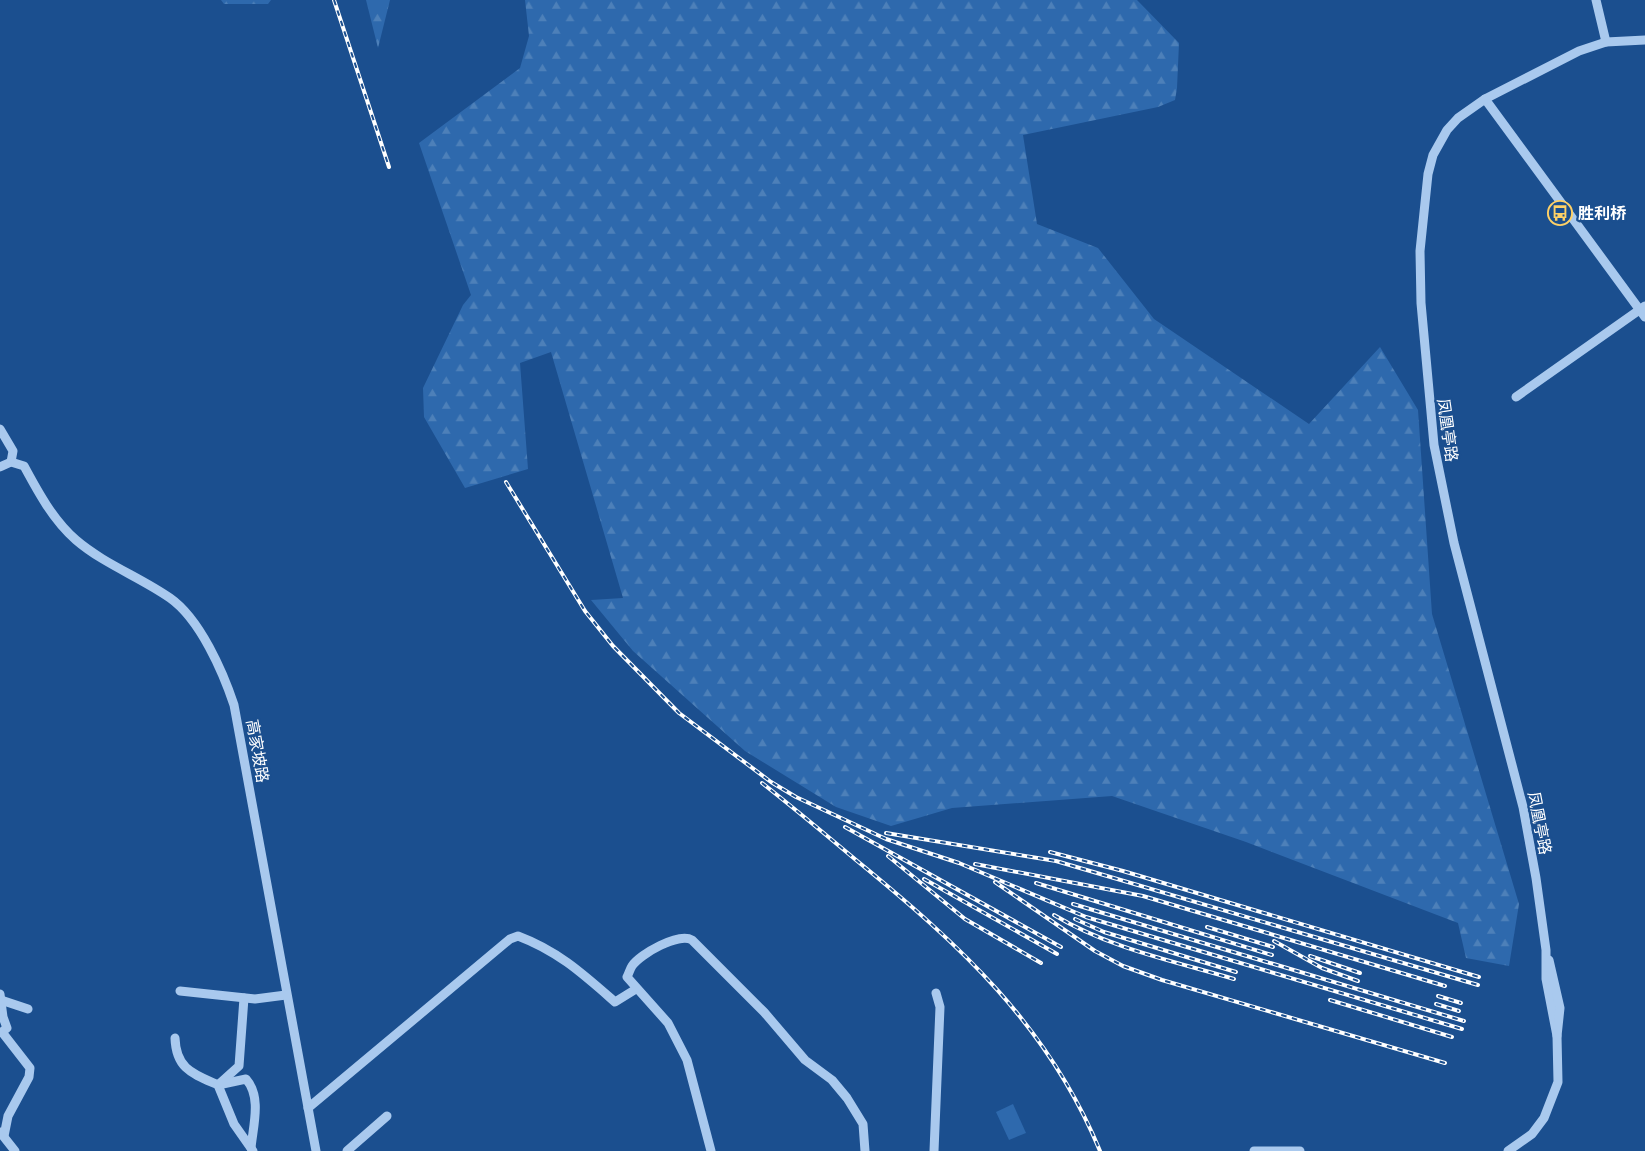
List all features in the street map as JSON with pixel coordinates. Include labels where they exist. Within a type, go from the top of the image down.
[{"type":"street","points":[[1596,0],[1606,42]]},
{"type":"street","name":"凤凰亭路","points":[[1508,1151],[1532,1134],[1544,1118],[1553,1100],[1558,1082],[1557,1036],[1546,979],[1546,950],[1523,806],[1443,494],[1429,404],[1421,303],[1420,251],[1428,174],[1433,155],[1447,130],[1458,118],[1485,99],[1579,51],[1606,42],[1645,40]]},
{"type":"street","points":[[1485,99],[1643,311],[1516,397]]},
{"type":"street","points":[[0,429],[13,451],[11,462],[0,467]]},
{"type":"street","name":"高家坡路","points":[[11,462],[24,466],[41,497],[62,526],[76,540],[98,556],[172,599],[186,615],[222,671],[234,705],[316,1151]]},
{"type":"street","points":[[308,1108],[510,939],[518,936],[542,945],[566,960],[615,1002],[636,989]]},
{"type":"street","points":[[711,1151],[687,1060],[668,1023],[627,977],[633,965],[659,946],[682,938],[692,940],[764,1012],[805,1060],[832,1080],[847,1098],[863,1124],[865,1151]]},
{"type":"street","points":[[180,991],[256,999],[286,995]]},
{"type":"street","points":[[934,1151],[940,1007],[936,993]]},
{"type":"street","points":[[1,997],[28,1009]]},
{"type":"street","points":[[1,997],[7,1028],[2,1032],[30,1068],[29,1077],[8,1116],[2,1134],[16,1151]]},
{"type":"street","points":[[218,1085],[239,1066],[244,998]]},
{"type":"street","points":[[175,1038],[175,1050],[182,1065],[192,1073],[218,1085],[246,1079],[253,1087],[256,1106],[252,1150]]},
{"type":"street","points":[[218,1085],[234,1124],[252,1150]]},
{"type":"street","points":[[348,1151],[387,1116]]},
{"type":"street","points":[[1254,1151],[1300,1151]]},
{"type":"green space","points":[[221,0],[271,0],[268,4],[224,4]]},
{"type":"green space","points":[[366,0],[390,0],[378,48]]},
{"type":"green space","points":[[525,0],[1137,0],[1179,43],[1175,100],[1158,107],[1023,135],[1037,224],[1098,248],[1154,319],[1309,424],[1380,347],[1418,410],[1432,614],[1519,904],[1509,966],[1466,958],[1458,923],[1246,842],[1112,796],[952,808],[891,826],[836,807],[745,751],[633,651],[591,600],[623,598],[551,352],[520,363],[528,469],[465,488],[424,417],[423,388],[463,305],[471,295],[419,143],[520,68],[529,36]]},
{"type":"green space","points":[[1013,1104],[1026,1133],[1009,1140],[996,1112]]},
{"type":"railway","points":[[334,0],[389,167]]},
{"type":"railway","points":[[506,482],[585,611],[613,646],[679,713],[771,782],[796,797],[886,839],[959,863],[1086,917],[1462,1029]]},
{"type":"railway","points":[[762,783],[931,924],[998,990],[1055,1064],[1079,1106],[1100,1151]]},
{"type":"railway","points":[[845,827],[1061,947]]},
{"type":"railway","points":[[886,833],[1056,861],[1478,985]]},
{"type":"railway","points":[[1050,852],[1123,871],[1479,977]]},
{"type":"railway","points":[[888,856],[965,919],[1041,963]]},
{"type":"railway","points":[[975,864],[1143,896],[1445,986]]},
{"type":"railway","points":[[924,879],[1057,954]]},
{"type":"railway","points":[[995,882],[1095,951],[1123,966],[1162,980],[1445,1063]]},
{"type":"railway","points":[[1036,883],[1272,955]]},
{"type":"railway","points":[[1073,904],[1464,1021]]},
{"type":"railway","points":[[1054,915],[1119,945],[1234,979]]},
{"type":"railway","points":[[1075,919],[1104,932],[1236,972]]},
{"type":"railway","points":[[1207,927],[1273,947]]},
{"type":"railway","points":[[1274,941],[1322,968],[1358,981]]},
{"type":"railway","points":[[1310,956],[1360,973]]},
{"type":"railway","points":[[1438,996],[1461,1003]]},
{"type":"railway","points":[[1330,1000],[1452,1037]]},
{"type":"railway","points":[[1436,1004],[1459,1011]]},
{"type":"place","name":"胜利桥","points":[[1560,213]]}]
